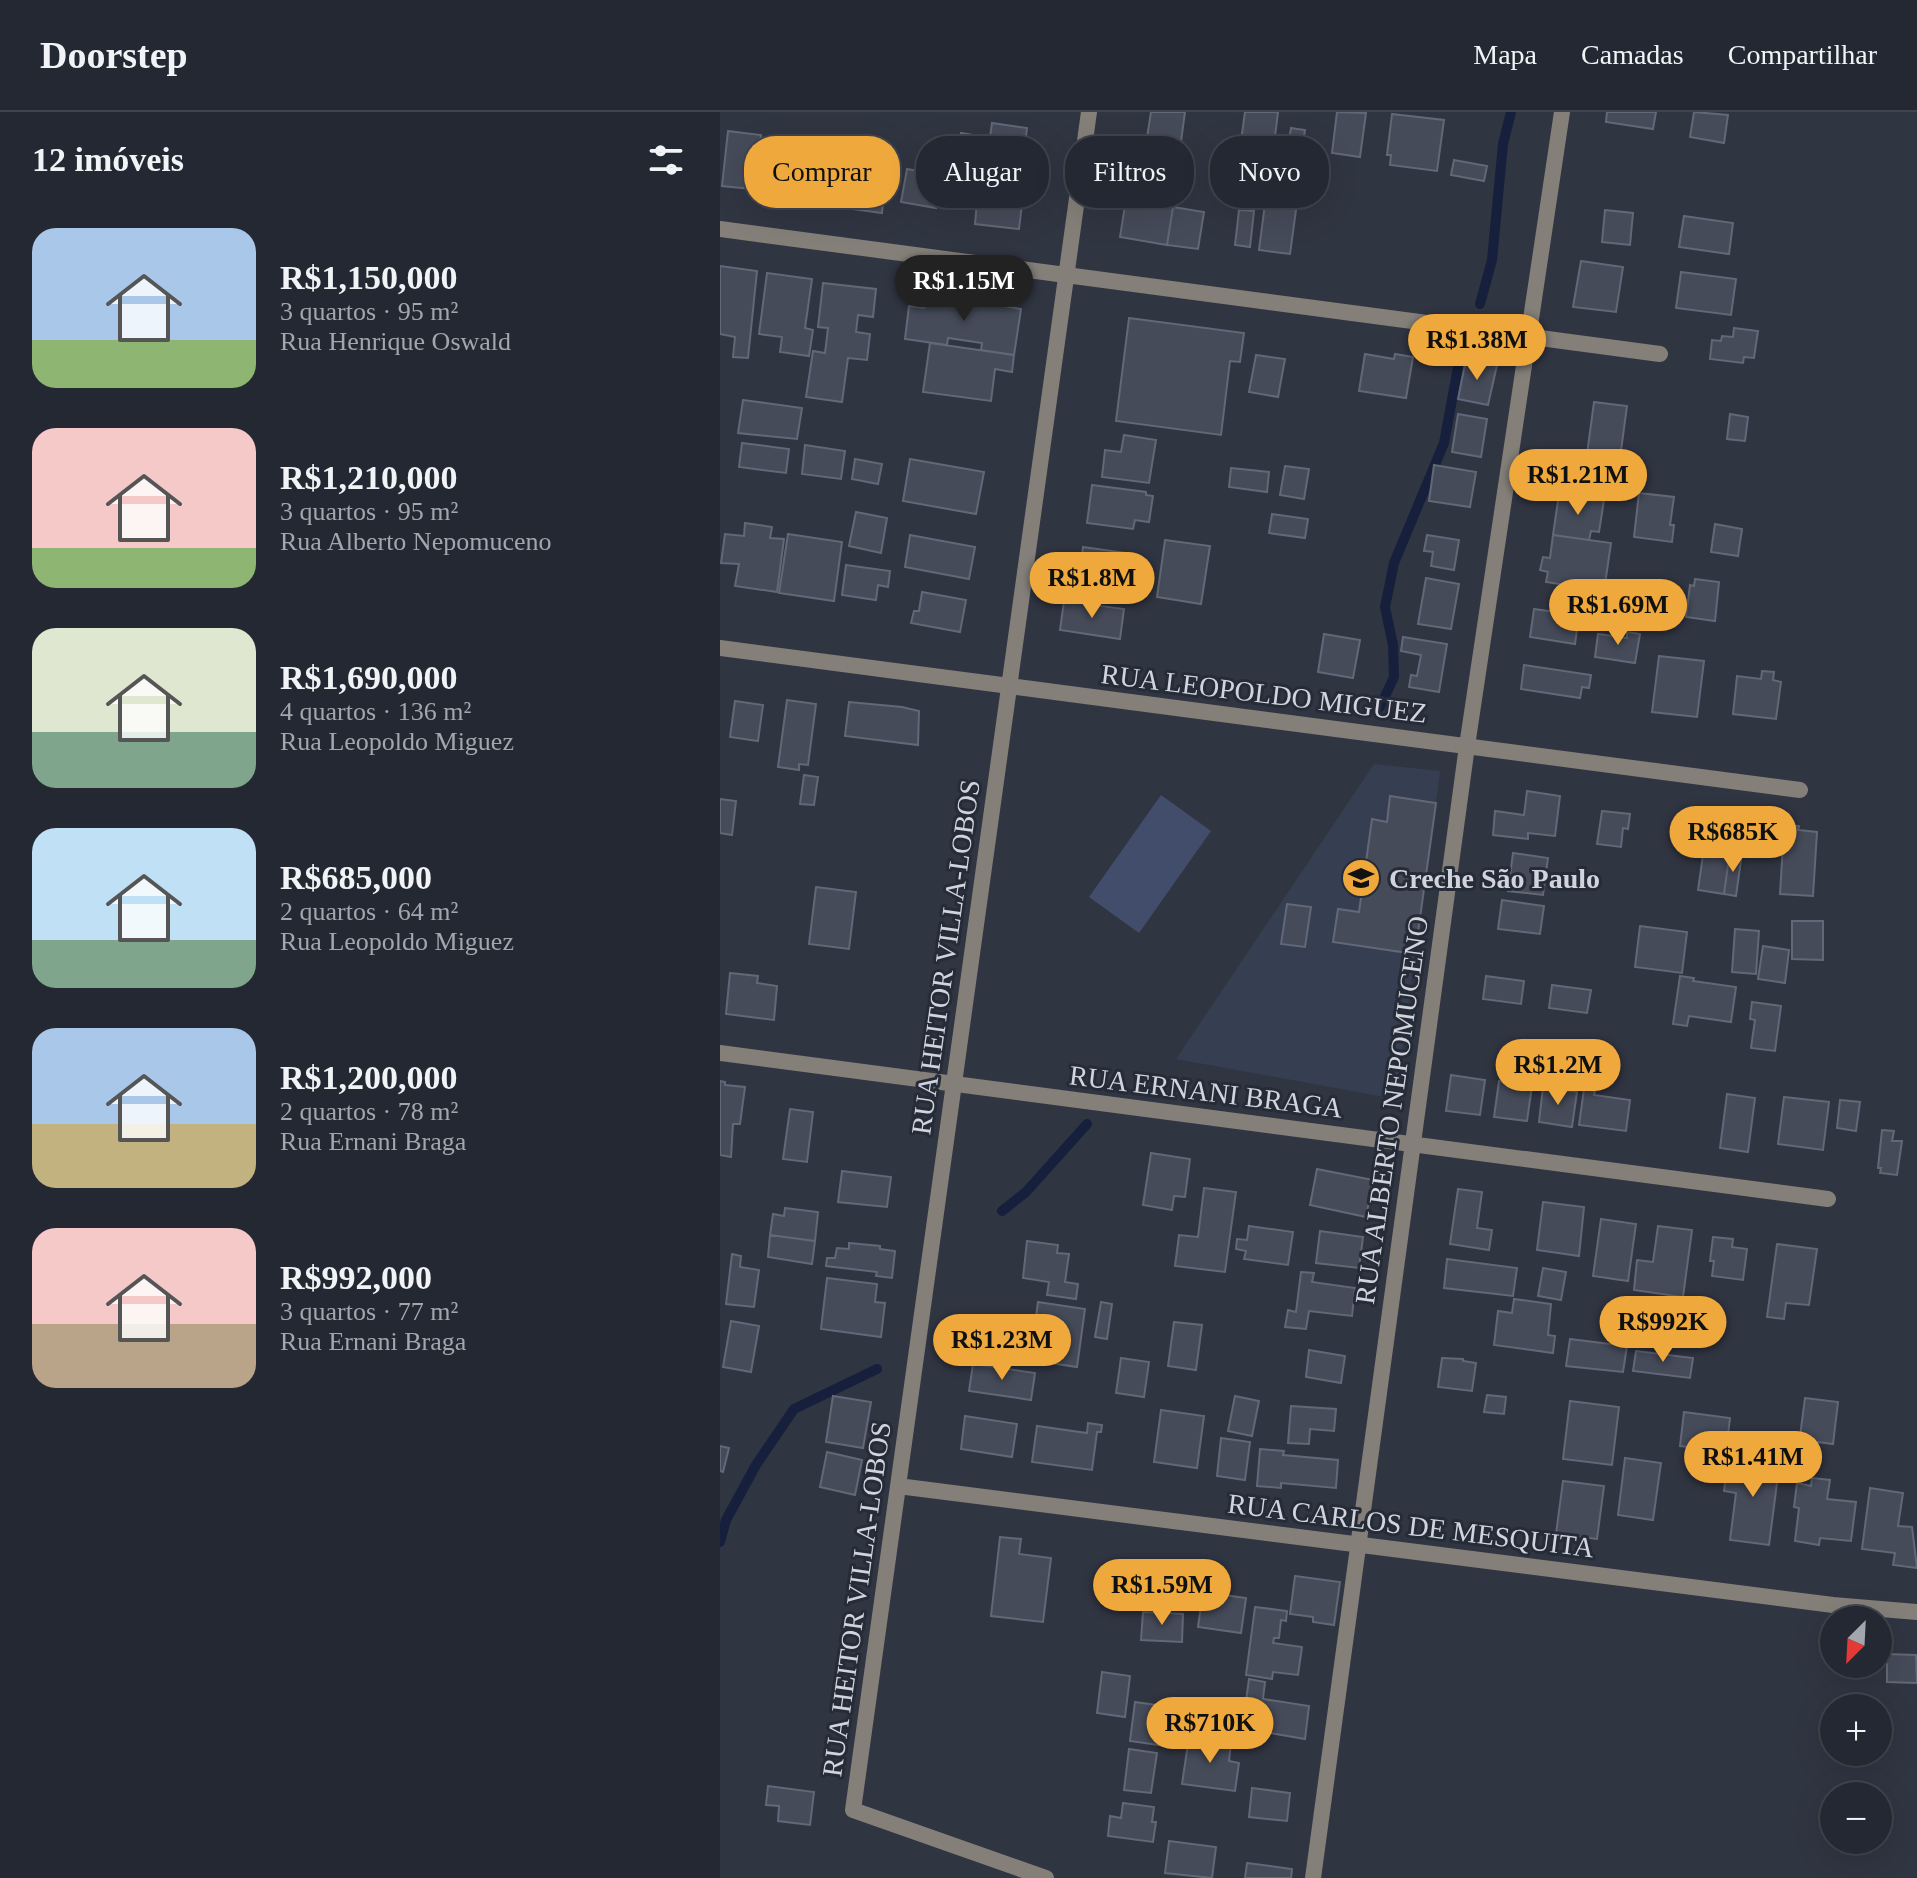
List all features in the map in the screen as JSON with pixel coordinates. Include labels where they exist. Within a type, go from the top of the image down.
[{"type":"street","name":"RUA HEITOR VILLA-LOBOS","points":[[1046,1878],[853,1810],[1089,112]]},
{"type":"street","name":"RUA ALBERTO NEPOMUCENO","points":[[1313,1878],[1467,746],[1562,112]]},
{"type":"street","points":[[720,229],[1660,354]]},
{"type":"street","name":"RUA LEOPOLDO MIGUEZ","points":[[720,648],[1800,790]]},
{"type":"street","name":"RUA ERNANI BRAGA","points":[[720,1053],[1828,1199]]},
{"type":"street","name":"RUA CARLOS DE MESQUITA","points":[[898,1486],[1833,1605],[1917,1612]]},
{"type":"shaded area","name":"Creche São Paulo","points":[[1374,764],[1440,771],[1396,1099],[1176,1059]]},
{"type":"shaded area","points":[[1161,795],[1211,831],[1139,933],[1089,897]]},
{"type":"building","points":[[1151,112],[1185,112],[1182,136],[1147,136]]},
{"type":"building","points":[[1245,112],[1278,112],[1275,136],[1242,136]]},
{"type":"building","points":[[1337,112],[1366,113],[1360,157],[1332,153]]},
{"type":"building","points":[[1607,112],[1656,112],[1653,129],[1606,122]]},
{"type":"building","points":[[1694,112],[1728,115],[1724,143],[1690,137]]},
{"type":"building","points":[[1392,114],[1444,120],[1437,171],[1390,165],[1391,155],[1387,155]]},
{"type":"building","points":[[992,123],[1027,128],[1026,136],[990,136]]},
{"type":"building","points":[[1291,128],[1305,130],[1304,136],[1290,136]]},
{"type":"building","points":[[728,131],[761,135],[744,136],[744,188],[722,186]]},
{"type":"building","points":[[1454,160],[1487,166],[1484,181],[1451,175]]},
{"type":"building","points":[[907,169],[916,171],[916,205],[901,202]]},
{"type":"building","points":[[845,208],[882,208],[882,213]]},
{"type":"building","points":[[976,208],[1022,208],[1019,229],[975,224]]},
{"type":"building","points":[[1125,208],[1173,208],[1167,245],[1120,237]]},
{"type":"building","points":[[1173,208],[1204,212],[1198,249],[1167,245]]},
{"type":"building","points":[[1264,208],[1296,208],[1290,254],[1259,250]]},
{"type":"building","points":[[1239,210],[1254,211],[1250,247],[1235,245]]},
{"type":"building","points":[[1605,210],[1633,213],[1630,245],[1602,242]]},
{"type":"building","points":[[1684,216],[1733,223],[1729,254],[1679,247]]},
{"type":"building","points":[[1581,261],[1623,267],[1616,312],[1573,307]]},
{"type":"building","points":[[720,266],[757,271],[748,358],[733,357],[735,337],[720,334]]},
{"type":"building","points":[[1681,272],[1736,279],[1731,315],[1676,308]]},
{"type":"building","points":[[767,273],[812,279],[805,328],[813,330],[809,356],[780,352],[782,337],[759,334]]},
{"type":"building","points":[[823,283],[876,289],[873,317],[858,315],[856,332],[870,334],[867,360],[848,358],[842,402],[806,397],[813,351],[825,353],[828,328],[818,327]]},
{"type":"building","points":[[926,293],[1021,309],[1014,355],[981,350],[982,343],[948,338],[947,345],[905,339],[909,306],[924,308]]},
{"type":"building","points":[[1129,318],[1244,333],[1240,362],[1230,361],[1221,435],[1116,421]]},
{"type":"building","points":[[1734,328],[1758,331],[1754,358],[1744,357],[1743,363],[1710,359],[1712,340],[1721,341],[1722,336],[1733,337]]},
{"type":"building","points":[[930,343],[1014,355],[1012,372],[995,369],[991,401],[923,392]]},
{"type":"building","points":[[1365,354],[1394,359],[1395,354],[1413,357],[1406,398],[1359,391]]},
{"type":"building","points":[[1256,355],[1285,359],[1278,397],[1249,392]]},
{"type":"building","points":[[1466,359],[1497,365],[1488,405],[1458,399]]},
{"type":"building","points":[[743,400],[802,408],[797,439],[738,433]]},
{"type":"building","points":[[1594,402],[1627,406],[1618,473],[1585,469]]},
{"type":"building","points":[[1458,414],[1487,419],[1481,457],[1452,452]]},
{"type":"building","points":[[1730,414],[1748,417],[1745,441],[1727,439]]},
{"type":"building","points":[[1124,435],[1156,440],[1149,483],[1102,477],[1105,450],[1121,452]]},
{"type":"building","points":[[742,443],[789,449],[786,473],[739,467]]},
{"type":"building","points":[[805,445],[845,451],[841,479],[802,474]]},
{"type":"building","points":[[855,459],[882,464],[878,484],[852,479]]},
{"type":"building","points":[[910,459],[984,472],[976,514],[903,501]]},
{"type":"building","points":[[1434,465],[1476,472],[1470,507],[1429,501]]},
{"type":"building","points":[[1285,466],[1309,469],[1304,499],[1280,495]]},
{"type":"building","points":[[1231,468],[1269,472],[1267,492],[1229,487]]},
{"type":"building","points":[[1092,485],[1146,492],[1146,495],[1153,496],[1149,522],[1135,520],[1133,529],[1087,523]]},
{"type":"building","points":[[1639,493],[1674,497],[1670,525],[1674,525],[1672,542],[1634,537]]},
{"type":"building","points":[[1559,494],[1604,500],[1599,532],[1591,531],[1589,540],[1553,535]]},
{"type":"building","points":[[856,512],[887,518],[881,553],[849,546]]},
{"type":"building","points":[[1272,514],[1308,519],[1305,538],[1269,533]]},
{"type":"building","points":[[745,523],[772,527],[770,538],[784,539],[777,592],[735,586],[739,564],[721,563],[725,534],[744,536]]},
{"type":"building","points":[[1715,524],[1742,529],[1738,556],[1711,552]]},
{"type":"building","points":[[788,534],[842,542],[834,601],[779,593]]},
{"type":"building","points":[[910,535],[975,547],[969,579],[905,567]]},
{"type":"building","points":[[1427,535],[1459,540],[1454,570],[1431,566],[1433,552],[1424,551]]},
{"type":"building","points":[[1553,535],[1611,543],[1604,591],[1546,582],[1548,572],[1540,570],[1543,557],[1550,558]]},
{"type":"building","points":[[1165,540],[1210,546],[1201,604],[1157,597]]},
{"type":"building","points":[[1083,547],[1134,554],[1129,596],[1077,590]]},
{"type":"building","points":[[846,565],[890,571],[888,587],[878,585],[876,600],[842,595]]},
{"type":"building","points":[[1426,578],[1459,584],[1451,629],[1418,624]]},
{"type":"building","points":[[1695,579],[1719,582],[1715,621],[1686,617],[1690,585],[1694,586]]},
{"type":"building","points":[[922,592],[966,600],[960,632],[911,623],[914,611],[919,611]]},
{"type":"building","points":[[1064,601],[1124,609],[1120,639],[1060,630]]},
{"type":"building","points":[[1534,609],[1579,615],[1575,644],[1530,637]]},
{"type":"building","points":[[1627,632],[1640,634],[1635,663],[1595,657],[1598,634],[1627,638]]},
{"type":"building","points":[[1324,634],[1360,640],[1353,678],[1318,672]]},
{"type":"building","points":[[1403,637],[1447,644],[1439,692],[1409,687],[1411,675],[1417,676],[1421,655],[1401,651]]},
{"type":"building","points":[[1659,656],[1704,661],[1697,717],[1652,712]]},
{"type":"building","points":[[1524,665],[1591,675],[1589,688],[1582,687],[1580,698],[1521,689]]},
{"type":"building","points":[[1762,671],[1774,672],[1773,680],[1781,682],[1776,719],[1733,714],[1737,676],[1761,679]]},
{"type":"building","points":[[787,700],[816,704],[808,765],[799,764],[799,770],[778,767]]},
{"type":"building","points":[[735,701],[763,705],[758,741],[730,737]]},
{"type":"building","points":[[849,702],[919,711],[918,745],[845,736]]},
{"type":"building","points":[[804,775],[818,777],[814,805],[800,804]]},
{"type":"building","points":[[1527,791],[1560,796],[1555,836],[1528,833],[1528,839],[1493,835],[1495,811],[1524,815]]},
{"type":"building","points":[[1390,796],[1436,803],[1415,954],[1333,942],[1338,909],[1359,912],[1372,819],[1387,822]]},
{"type":"building","points":[[720,799],[736,801],[732,835],[720,833]]},
{"type":"building","points":[[1602,811],[1630,814],[1628,829],[1623,828],[1621,847],[1597,844]]},
{"type":"building","points":[[1780,824],[1817,832],[1813,896],[1780,894],[1783,844],[1779,843]]},
{"type":"building","points":[[1704,848],[1730,851],[1724,894],[1698,890]]},
{"type":"building","points":[[1730,851],[1742,853],[1736,896],[1724,894]]},
{"type":"building","points":[[1513,853],[1548,858],[1543,895],[1508,891]]},
{"type":"building","points":[[816,887],[856,892],[849,949],[809,944]]},
{"type":"building","points":[[1502,900],[1544,906],[1540,934],[1498,929]]},
{"type":"building","points":[[1287,904],[1311,907],[1305,947],[1281,944]]},
{"type":"building","points":[[1792,921],[1823,921],[1823,960],[1792,959]]},
{"type":"building","points":[[1640,926],[1687,932],[1682,973],[1635,967]]},
{"type":"building","points":[[1735,929],[1759,931],[1756,974],[1732,972]]},
{"type":"building","points":[[1763,946],[1789,950],[1785,983],[1758,979]]},
{"type":"building","points":[[730,973],[758,976],[757,983],[777,986],[774,1020],[726,1014]]},
{"type":"building","points":[[1486,976],[1524,981],[1521,1004],[1483,999]]},
{"type":"building","points":[[1680,976],[1694,978],[1693,981],[1736,987],[1731,1022],[1689,1016],[1687,1026],[1673,1024]]},
{"type":"building","points":[[1552,985],[1591,990],[1587,1013],[1549,1008]]},
{"type":"building","points":[[1752,1002],[1781,1006],[1775,1051],[1751,1048],[1755,1020],[1750,1019]]},
{"type":"building","points":[[1451,1075],[1485,1080],[1480,1115],[1446,1111]]},
{"type":"building","points":[[720,1081],[725,1085],[745,1087],[740,1124],[733,1124],[731,1157],[720,1155]]},
{"type":"building","points":[[1499,1081],[1532,1086],[1527,1121],[1494,1117]]},
{"type":"building","points":[[1543,1087],[1577,1092],[1572,1127],[1539,1122]]},
{"type":"building","points":[[1584,1089],[1595,1091],[1594,1095],[1630,1100],[1626,1131],[1579,1125]]},
{"type":"building","points":[[1727,1094],[1755,1098],[1748,1152],[1720,1148]]},
{"type":"building","points":[[1784,1097],[1829,1102],[1823,1150],[1778,1144]]},
{"type":"building","points":[[1840,1100],[1860,1102],[1856,1131],[1837,1128]]},
{"type":"building","points":[[790,1109],[813,1112],[807,1162],[783,1159]]},
{"type":"building","points":[[1882,1130],[1894,1131],[1892,1141],[1902,1141],[1897,1175],[1880,1173],[1881,1168],[1878,1168]]},
{"type":"building","points":[[1151,1153],[1190,1159],[1185,1197],[1174,1196],[1172,1210],[1143,1205]]},
{"type":"building","points":[[1317,1169],[1373,1180],[1366,1217],[1310,1205]]},
{"type":"building","points":[[842,1171],[891,1177],[887,1207],[838,1202]]},
{"type":"building","points":[[1204,1188],[1236,1192],[1225,1272],[1175,1266],[1179,1235],[1198,1237]]},
{"type":"building","points":[[1458,1189],[1482,1192],[1477,1228],[1492,1230],[1489,1250],[1450,1244]]},
{"type":"building","points":[[1543,1202],[1584,1207],[1579,1256],[1537,1250]]},
{"type":"building","points":[[785,1208],[818,1212],[815,1241],[770,1235],[773,1214],[784,1216]]},
{"type":"building","points":[[1601,1219],[1636,1224],[1628,1281],[1593,1276]]},
{"type":"building","points":[[1249,1226],[1293,1232],[1288,1265],[1244,1259],[1246,1251],[1236,1249],[1237,1239],[1247,1240]]},
{"type":"building","points":[[1658,1226],[1692,1230],[1683,1297],[1634,1290],[1637,1260],[1653,1262]]},
{"type":"building","points":[[1320,1231],[1363,1237],[1359,1268],[1316,1263]]},
{"type":"building","points":[[770,1235],[815,1241],[812,1264],[768,1257]]},
{"type":"building","points":[[1713,1237],[1733,1239],[1732,1247],[1747,1249],[1743,1280],[1712,1276]]},
{"type":"building","points":[[1027,1241],[1058,1245],[1057,1253],[1069,1254],[1065,1282],[1078,1284],[1076,1299],[1047,1295],[1049,1282],[1023,1278]]},
{"type":"building","points":[[849,1243],[895,1251],[892,1278],[876,1276],[877,1272],[826,1266],[827,1258],[835,1258],[837,1248],[849,1249]]},
{"type":"building","points":[[1777,1244],[1817,1249],[1809,1305],[1786,1303],[1784,1319],[1767,1317]]},
{"type":"building","points":[[732,1254],[741,1256],[740,1267],[759,1270],[754,1307],[726,1304]]},
{"type":"building","points":[[1447,1259],[1517,1268],[1513,1296],[1444,1288]]},
{"type":"building","points":[[1543,1268],[1566,1272],[1561,1300],[1538,1296]]},
{"type":"building","points":[[1301,1272],[1314,1273],[1312,1282],[1355,1288],[1352,1316],[1309,1311],[1306,1329],[1285,1327],[1288,1310],[1296,1312]]},
{"type":"building","points":[[827,1278],[877,1284],[875,1302],[885,1303],[881,1337],[821,1329]]},
{"type":"building","points":[[1514,1299],[1551,1304],[1548,1335],[1555,1336],[1553,1353],[1494,1345],[1498,1311],[1512,1313]]},
{"type":"building","points":[[1038,1302],[1085,1309],[1077,1367],[1030,1360]]},
{"type":"building","points":[[1101,1302],[1112,1304],[1107,1339],[1095,1337]]},
{"type":"building","points":[[731,1321],[759,1326],[751,1372],[723,1367]]},
{"type":"building","points":[[1174,1322],[1202,1325],[1196,1370],[1168,1366]]},
{"type":"building","points":[[1570,1339],[1627,1346],[1623,1372],[1566,1366]]},
{"type":"building","points":[[1309,1350],[1345,1356],[1341,1383],[1306,1377]]},
{"type":"building","points":[[1636,1351],[1693,1358],[1690,1378],[1633,1371]]},
{"type":"building","points":[[1121,1358],[1149,1362],[1144,1397],[1116,1393]]},
{"type":"building","points":[[1442,1358],[1476,1363],[1472,1391],[1438,1387]]},
{"type":"building","points":[[973,1364],[1035,1373],[1031,1400],[969,1391]]},
{"type":"building","points":[[1487,1395],[1506,1397],[1504,1414],[1484,1412]]},
{"type":"building","points":[[833,1396],[871,1402],[863,1448],[826,1442]]},
{"type":"building","points":[[1235,1396],[1259,1401],[1252,1436],[1228,1431]]},
{"type":"building","points":[[1805,1398],[1838,1402],[1833,1444],[1818,1442],[1816,1462],[1797,1459]]},
{"type":"building","points":[[1570,1401],[1619,1407],[1612,1465],[1563,1459]]},
{"type":"building","points":[[1291,1406],[1336,1409],[1334,1431],[1310,1429],[1309,1444],[1288,1443]]},
{"type":"building","points":[[1161,1410],[1204,1416],[1197,1468],[1154,1462]]},
{"type":"building","points":[[1684,1412],[1730,1418],[1726,1451],[1680,1446]]},
{"type":"building","points":[[965,1416],[1017,1424],[1012,1457],[961,1449]]},
{"type":"building","points":[[1088,1423],[1102,1425],[1101,1432],[1097,1432],[1092,1470],[1032,1462],[1037,1426],[1087,1433]]},
{"type":"building","points":[[1221,1438],[1250,1442],[1245,1480],[1217,1476]]},
{"type":"building","points":[[720,1446],[729,1448],[723,1472],[720,1471]]},
{"type":"building","points":[[1260,1449],[1284,1451],[1283,1455],[1338,1460],[1336,1488],[1281,1483],[1281,1488],[1257,1486]]},
{"type":"building","points":[[827,1452],[862,1460],[855,1495],[820,1487]]},
{"type":"building","points":[[1625,1458],[1661,1463],[1653,1520],[1618,1515]]},
{"type":"building","points":[[1728,1458],[1785,1465],[1783,1476],[1778,1475],[1769,1545],[1730,1540],[1736,1493],[1724,1491]]},
{"type":"building","points":[[1812,1478],[1830,1480],[1827,1499],[1856,1502],[1851,1541],[1820,1538],[1819,1545],[1795,1541],[1799,1508],[1794,1507],[1797,1483],[1811,1486]]},
{"type":"building","points":[[1563,1481],[1604,1486],[1597,1539],[1556,1534]]},
{"type":"building","points":[[1870,1488],[1903,1493],[1898,1526],[1912,1527],[1917,1568],[1893,1565],[1895,1553],[1862,1549]]},
{"type":"building","points":[[1000,1537],[1021,1539],[1019,1554],[1051,1558],[1043,1622],[991,1616]]},
{"type":"building","points":[[1295,1576],[1340,1582],[1334,1625],[1313,1622],[1313,1617],[1290,1614]]},
{"type":"building","points":[[1203,1592],[1246,1598],[1241,1633],[1198,1627]]},
{"type":"building","points":[[1255,1607],[1287,1611],[1286,1621],[1281,1620],[1279,1638],[1274,1638],[1273,1643],[1302,1647],[1298,1675],[1273,1672],[1272,1679],[1246,1675]]},
{"type":"building","points":[[1143,1612],[1183,1614],[1182,1642],[1141,1640]]},
{"type":"building","points":[[1892,1654],[1916,1655],[1917,1683],[1887,1682],[1887,1678],[1892,1678]]},
{"type":"building","points":[[1102,1672],[1130,1676],[1125,1717],[1097,1713]]},
{"type":"building","points":[[1249,1679],[1265,1682],[1263,1699],[1309,1706],[1305,1739],[1258,1731],[1257,1738],[1241,1737]]},
{"type":"building","points":[[1135,1702],[1171,1707],[1166,1746],[1130,1741]]},
{"type":"building","points":[[1189,1737],[1231,1743],[1229,1761],[1239,1763],[1235,1791],[1182,1784]]},
{"type":"building","points":[[1129,1749],[1157,1753],[1151,1793],[1124,1790]]},
{"type":"building","points":[[768,1786],[814,1792],[810,1825],[778,1821],[779,1806],[766,1805]]},
{"type":"building","points":[[1252,1788],[1290,1793],[1287,1821],[1249,1817]]},
{"type":"building","points":[[1123,1803],[1154,1807],[1152,1822],[1156,1822],[1153,1842],[1108,1836],[1110,1816],[1121,1818]]},
{"type":"building","points":[[1169,1841],[1216,1847],[1212,1878],[1165,1873]]},
{"type":"building","points":[[1247,1863],[1292,1869],[1291,1878],[1245,1878]]},
{"type":"waterway","points":[[1480,304],[1492,260],[1503,144],[1511,112]]},
{"type":"waterway","points":[[1380,707],[1394,677],[1393,645],[1385,607],[1394,563],[1444,443],[1462,346]]},
{"type":"waterway","points":[[1002,1211],[1026,1192],[1087,1124]]},
{"type":"waterway","points":[[720,1542],[726,1520],[756,1465],[794,1409],[877,1369]]},
{"type":"place","name":"Creche São Paulo","points":[[1361,878]]}]
